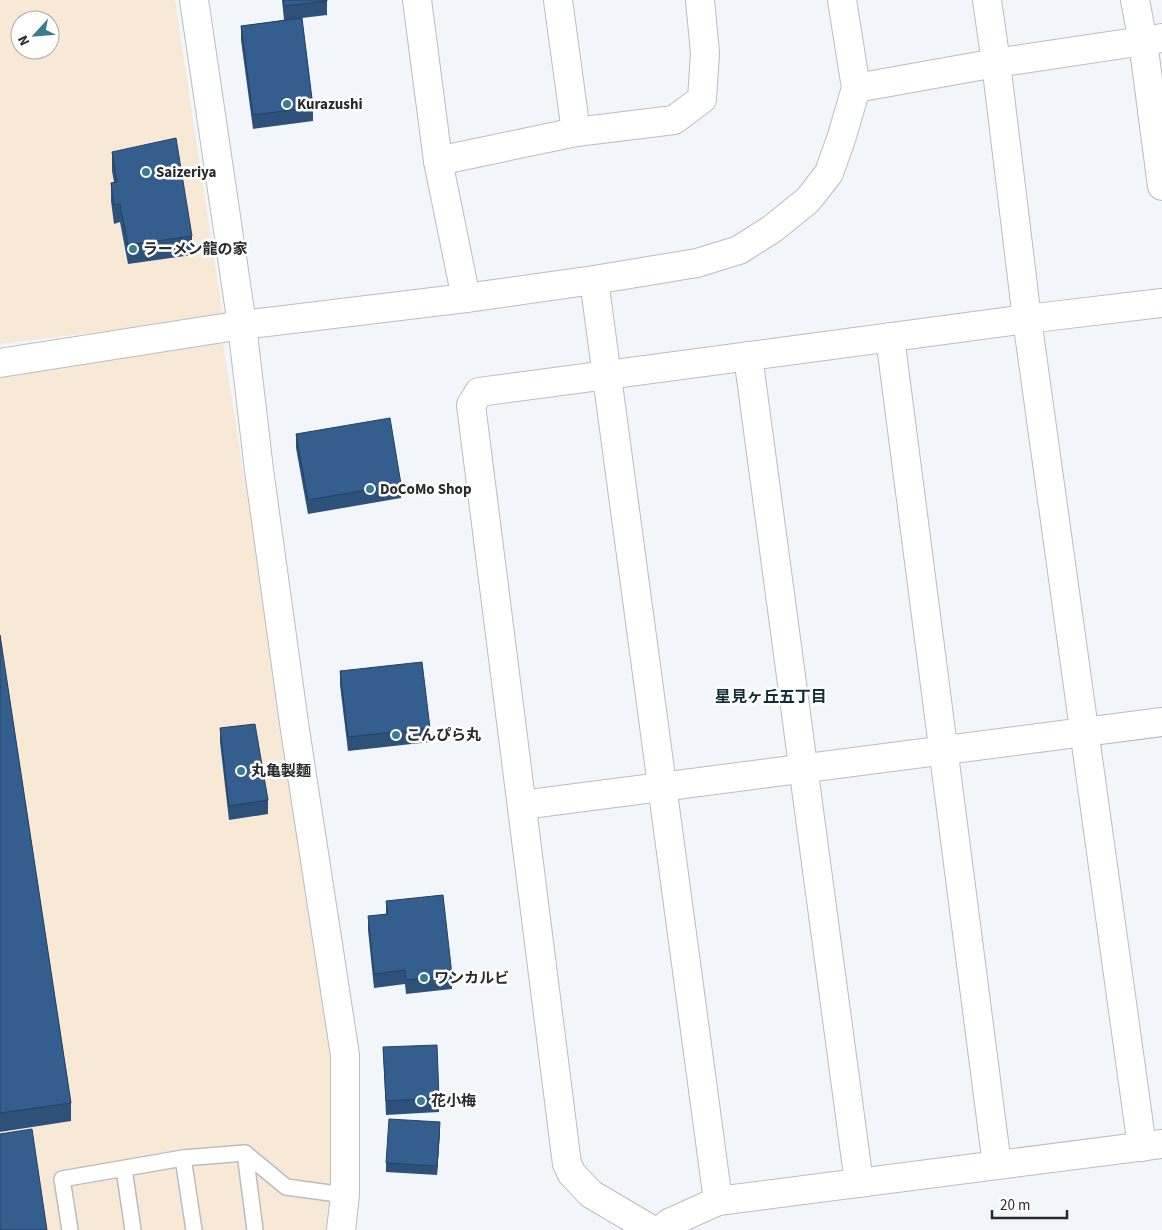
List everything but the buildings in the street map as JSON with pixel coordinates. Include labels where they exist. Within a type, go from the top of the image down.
[{"type":"street","points":[[194,0],[242,326],[259,470],[295,730],[345,1055],[345,1195],[341,1230]]},
{"type":"street","points":[[417,0],[438,162],[466,298]]},
{"type":"street","points":[[558,0],[576,132]]},
{"type":"street","points":[[438,162],[576,132],[674,120],[702,100],[705,53],[700,0]]},
{"type":"street","points":[[0,363],[242,326],[594,280],[697,262],[739,250],[772,229],[808,200],[829,173],[856,88],[842,0]]},
{"type":"street","points":[[661,1230],[669,1223],[718,1201],[1152,1146],[1084,732],[1027,319],[987,0]]},
{"type":"street","points":[[1135,0],[1152,40],[1162,186]]},
{"type":"street","points":[[856,88],[996,63],[1152,40]]},
{"type":"street","points":[[594,280],[718,1201]]},
{"type":"street","points":[[652,1230],[591,1194],[572,1174],[567,1164],[471,405],[479,392],[1027,319],[1162,303]]},
{"type":"street","points":[[890,337],[997,1166]]},
{"type":"street","points":[[748,356],[859,1183]]},
{"type":"street","points":[[522,805],[1162,722]]},
{"type":"lane","points":[[245,1153],[255,1230]]},
{"type":"lane","points":[[70,1230],[62,1179],[183,1158],[245,1153],[286,1187],[345,1195]]},
{"type":"lane","points":[[183,1158],[194,1230]]},
{"type":"lane","points":[[124,1169],[133,1230]]},
{"type":"shaded area","points":[[0,0],[175,0],[223,317],[0,344]]},
{"type":"shaded area","points":[[223,343],[337,1061],[332,1208],[328,1230],[0,1230],[0,377]]},
{"type":"place","name":"Kurazushi","points":[[287,104]]},
{"type":"place","name":"Saizeriya","points":[[146,172]]},
{"type":"place","name":"ラーメン龍の家","points":[[133,249]]},
{"type":"place","name":"DoCoMo Shop","points":[[370,489]]},
{"type":"place","name":"こんぴら丸","points":[[396,735]]},
{"type":"place","name":"丸亀製麵","points":[[241,771]]},
{"type":"place","name":"ワンカルビ","points":[[424,978]]},
{"type":"place","name":"花小梅","points":[[421,1101]]},
{"type":"district","name":"星見ヶ丘五丁目","points":[[771,696]]}]
